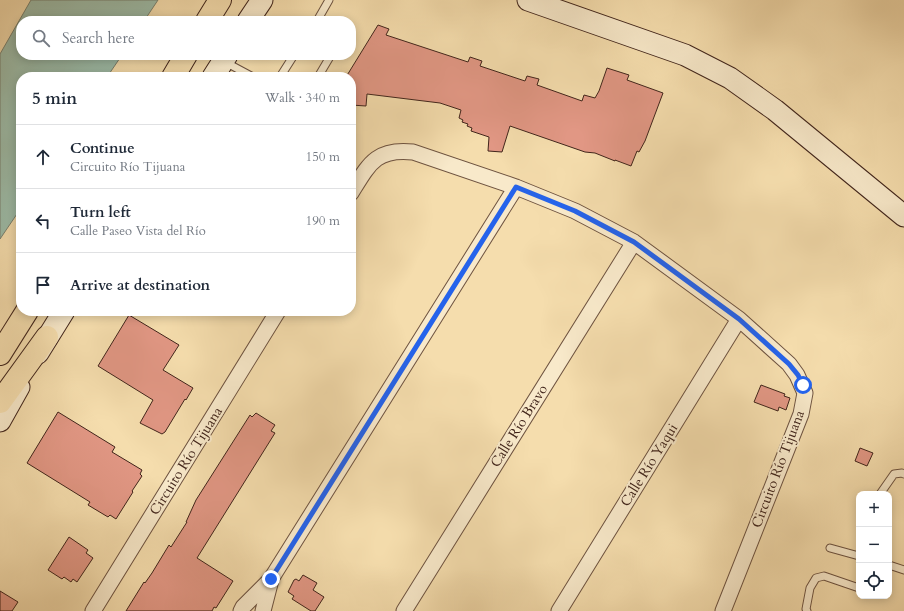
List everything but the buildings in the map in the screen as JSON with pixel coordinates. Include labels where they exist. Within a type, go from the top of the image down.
[{"type":"highway","points":[[210,16],[220,0]]},
{"type":"highway","points":[[176,72],[183,60]]},
{"type":"highway","points":[[0,354],[24,316]]},
{"type":"highway","points":[[0,402],[47,337]]},
{"type":"street","points":[[251,16],[262,0]]},
{"type":"street","points":[[528,0],[685,55],[730,78],[775,110],[904,216]]},
{"type":"street","name":"Circuito Río Tijuana","points":[[356,185],[363,173],[379,157],[392,151],[413,152],[516,187],[575,211],[634,242],[739,319],[789,364],[798,375],[805,393],[801,414],[723,611]]},
{"type":"street","points":[[246,610],[271,579],[516,187]]},
{"type":"street","name":"Calle Río Bravo","points":[[404,611],[634,242]]},
{"type":"street","points":[[0,421],[47,337],[61,316]]},
{"type":"street","name":"Circuito Río Tijuana","points":[[93,611],[275,316]]},
{"type":"street","name":"Calle Río Yaqui","points":[[559,611],[739,319]]},
{"type":"street","points":[[263,611],[271,579]]},
{"type":"lane","points":[[320,16],[328,0]]},
{"type":"lane","points":[[283,72],[291,60]]},
{"type":"lane","points":[[321,72],[328,60]]},
{"type":"lane","points":[[221,64],[241,72]]},
{"type":"lane","points":[[882,491],[894,474],[904,474]]},
{"type":"lane","points":[[830,548],[856,555]]},
{"type":"lane","points":[[892,566],[904,570]]},
{"type":"lane","points":[[807,611],[806,609],[810,588],[816,578],[824,576],[856,587]]},
{"type":"shaded area","points":[[31,0],[158,0],[147,16],[22,16]]},
{"type":"shaded area","points":[[16,26],[16,60],[119,60],[110,72],[16,72],[16,215],[0,239],[0,54]]},
{"type":"route","points":[[271,579],[516,187],[575,211],[634,242],[739,319],[789,364],[798,375],[803,385]]}]
